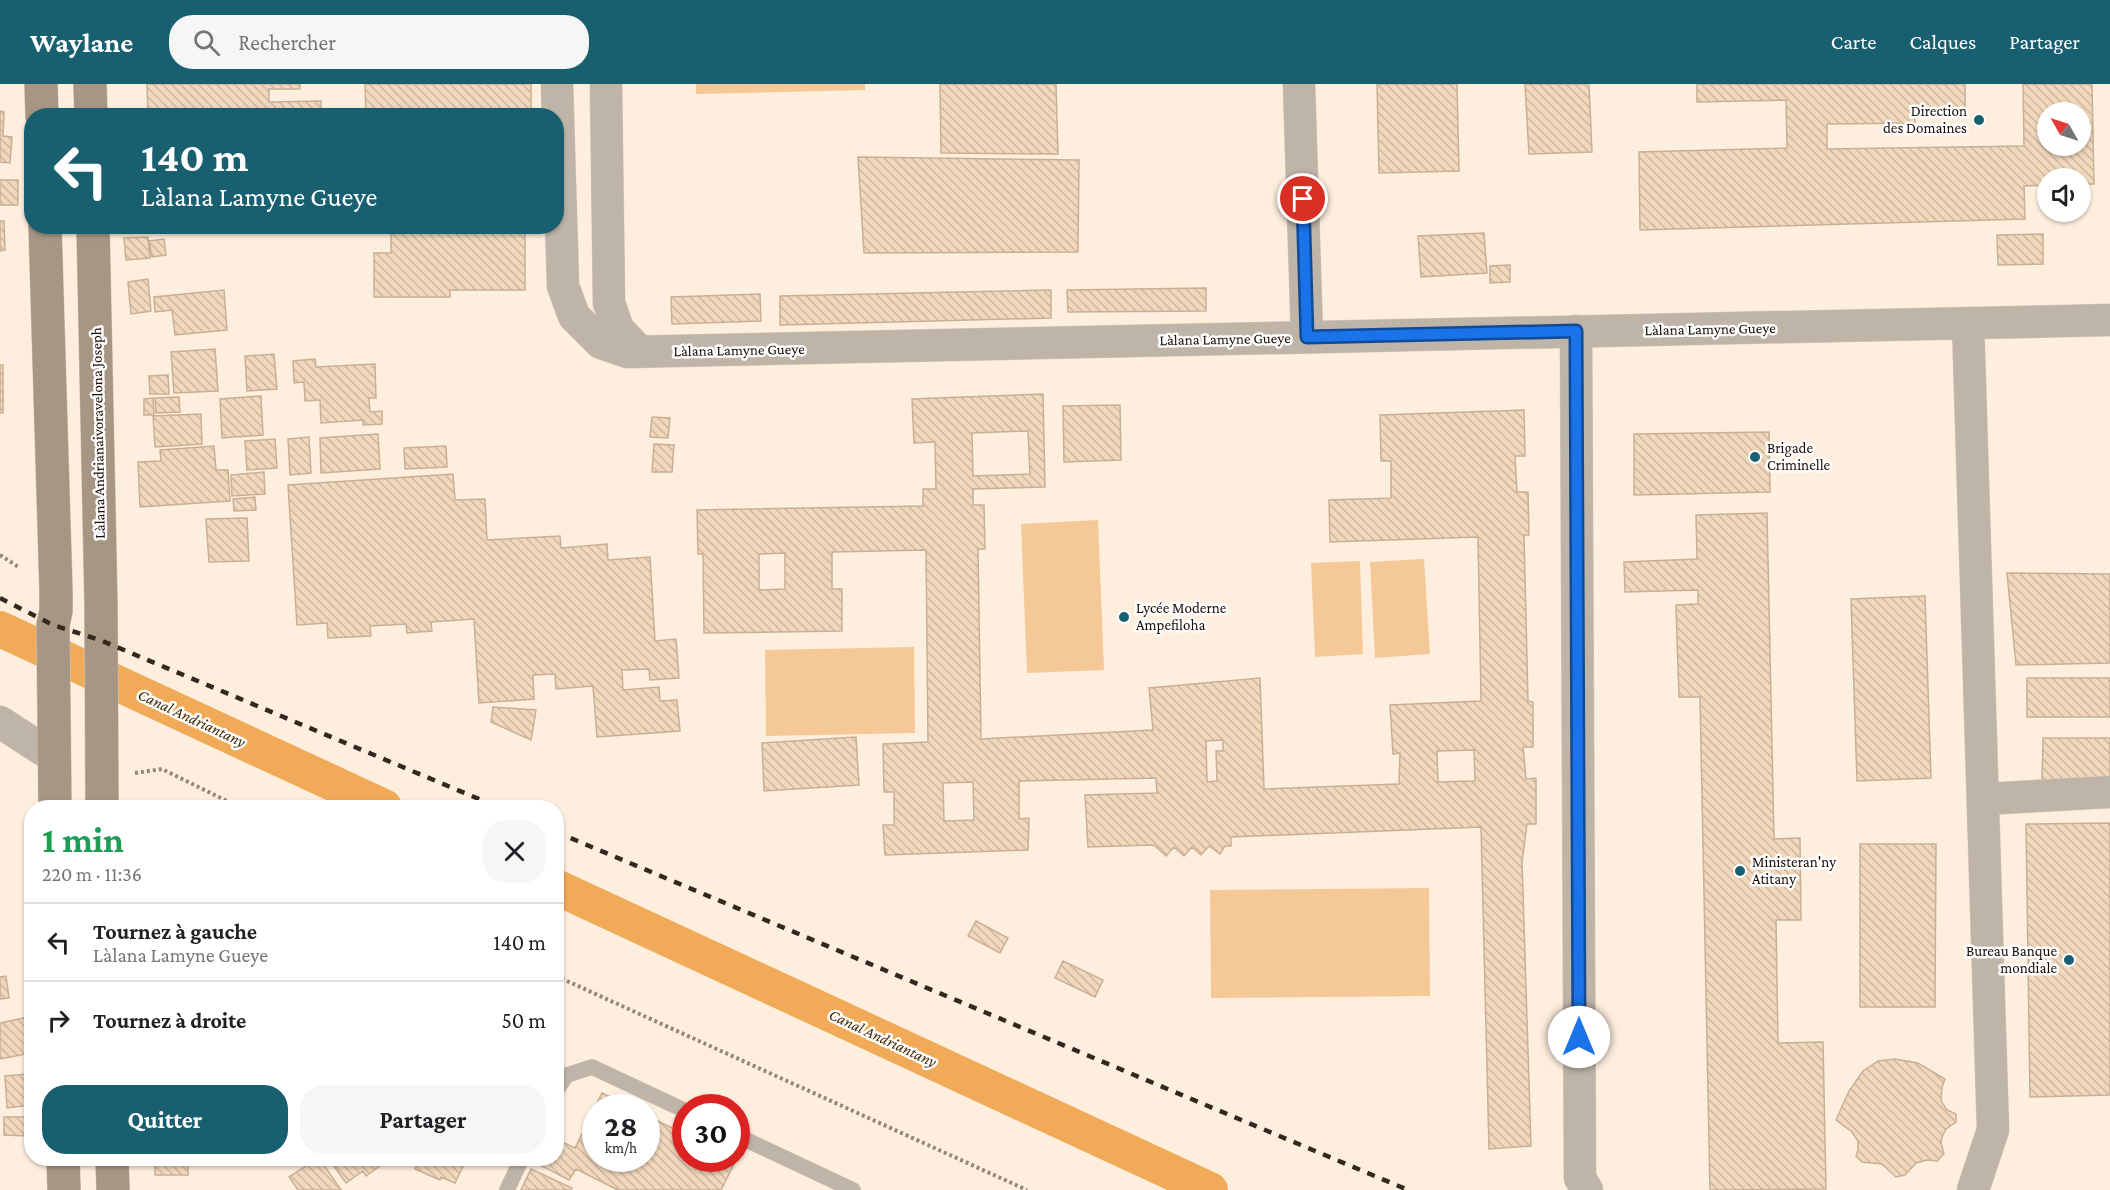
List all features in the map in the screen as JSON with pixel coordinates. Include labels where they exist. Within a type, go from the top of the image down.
[{"type":"main road","points":[[41,84],[42,108]]},
{"type":"main road","points":[[90,84],[91,108]]},
{"type":"main road","points":[[45,234],[56,591],[53,625],[55,800]]},
{"type":"main road","name":"Làlana Andrianaivoravelona Joseph","points":[[93,234],[101,604],[102,796]]},
{"type":"main road","points":[[63,1166],[64,1190]]},
{"type":"main road","points":[[112,1166],[113,1190]]},
{"type":"street","points":[[557,84],[558,108]]},
{"type":"street","points":[[606,84],[609,303],[618,329],[633,352]]},
{"type":"street","points":[[1299,84],[1307,337]]},
{"type":"street","points":[[561,234],[563,286],[574,316],[601,343],[633,352]]},
{"type":"street","name":"Làlana Lamyne Gueye","points":[[633,352],[2110,320]]},
{"type":"street","points":[[1968,323],[1993,1131],[1973,1190]]},
{"type":"street","points":[[1576,331],[1580,1178],[1587,1190]]},
{"type":"street","points":[[0,722],[54,757]]},
{"type":"street","points":[[1984,799],[2110,792]]},
{"type":"lane","points":[[564,1079],[567,1075],[592,1067],[672,1104]]},
{"type":"lane","points":[[750,1142],[854,1190]]},
{"type":"lane","points":[[507,1190],[518,1166]]},
{"type":"path","points":[[102,796],[162,769],[225,800]]},
{"type":"path","points":[[564,980],[1026,1190]]},
{"type":"shaded area","points":[[696,84],[865,84],[865,90],[696,94]]},
{"type":"shaded area","points":[[1098,520],[1104,670],[1027,673],[1021,524]]},
{"type":"shaded area","points":[[1424,559],[1430,654],[1375,658],[1370,562]]},
{"type":"shaded area","points":[[1360,561],[1363,654],[1315,657],[1311,563]]},
{"type":"shaded area","points":[[914,647],[915,733],[766,736],[765,650]]},
{"type":"shaded area","points":[[1429,888],[1430,996],[1211,998],[1210,890]]},
{"type":"building","points":[[147,84],[300,84],[300,89],[269,89],[269,102],[321,101],[321,108],[148,108]]},
{"type":"building","points":[[365,84],[531,84],[531,108],[366,108]]},
{"type":"building","points":[[940,84],[1056,84],[1058,154],[941,153]]},
{"type":"building","points":[[1377,84],[1457,84],[1459,171],[1379,173]]},
{"type":"building","points":[[1525,84],[1589,84],[1592,152],[1529,154]]},
{"type":"building","points":[[1697,84],[1965,84],[1965,108],[1915,109],[1915,123],[1827,124],[1827,149],[2024,146],[2023,84],[2092,84],[2094,184],[2091,184],[2091,168],[2037,168],[2037,185],[2024,186],[2025,219],[1640,230],[1639,152],[1787,148],[1786,100],[1697,102]]},
{"type":"building","points":[[0,111],[4,112],[3,136],[12,137],[10,163],[0,162]]},
{"type":"building","points":[[858,157],[1079,160],[1078,252],[864,253]]},
{"type":"building","points":[[0,180],[18,180],[18,205],[0,205]]},
{"type":"building","points":[[0,221],[4,221],[5,250],[0,251]]},
{"type":"building","points":[[1484,233],[1487,273],[1421,277],[1418,236]]},
{"type":"building","points":[[391,234],[525,234],[525,290],[450,290],[450,297],[374,297],[374,253],[391,253]]},
{"type":"building","points":[[2043,234],[2043,264],[1998,265],[1997,235]]},
{"type":"building","points":[[148,237],[150,258],[126,260],[124,238]]},
{"type":"building","points":[[164,239],[166,255],[152,257],[149,241]]},
{"type":"building","points":[[1510,265],[1510,282],[1490,283],[1490,266]]},
{"type":"building","points":[[148,279],[151,311],[131,314],[128,282]]},
{"type":"building","points":[[1206,288],[1206,311],[1068,312],[1067,290]]},
{"type":"building","points":[[224,290],[227,330],[175,335],[172,310],[155,312],[154,297]]},
{"type":"building","points":[[1051,290],[1051,318],[780,325],[780,296]]},
{"type":"building","points":[[760,294],[761,321],[672,324],[671,297]]},
{"type":"building","points":[[215,349],[218,391],[174,393],[171,352]]},
{"type":"building","points":[[274,354],[277,389],[247,391],[245,356]]},
{"type":"building","points":[[315,359],[316,367],[375,364],[376,398],[369,398],[370,412],[382,411],[382,424],[363,425],[363,420],[321,423],[320,400],[305,401],[304,382],[294,383],[293,361]]},
{"type":"building","points":[[0,365],[3,365],[3,413],[0,413]]},
{"type":"building","points":[[168,375],[169,394],[150,394],[149,376]]},
{"type":"building","points":[[1043,394],[1045,487],[973,489],[973,505],[984,505],[985,549],[978,549],[981,739],[1153,730],[1149,688],[1260,678],[1264,789],[1399,784],[1400,753],[1393,754],[1390,705],[1481,701],[1478,537],[1330,542],[1329,500],[1391,498],[1391,461],[1381,461],[1380,415],[1524,410],[1525,456],[1515,456],[1517,492],[1528,492],[1529,535],[1524,535],[1528,701],[1533,702],[1533,747],[1523,747],[1526,779],[1536,778],[1536,824],[1527,824],[1522,862],[1531,1146],[1489,1149],[1481,827],[1231,837],[1231,846],[1225,846],[1220,854],[1209,846],[1201,855],[1192,847],[1184,856],[1174,847],[1166,856],[1154,845],[1088,847],[1085,795],[1157,793],[1156,778],[1019,781],[1019,819],[1029,818],[1028,850],[885,855],[883,825],[894,825],[894,792],[884,792],[883,744],[928,742],[926,550],[832,552],[832,589],[842,589],[842,631],[704,633],[703,554],[698,554],[697,510],[923,506],[923,489],[936,489],[935,442],[914,443],[912,399]],"holes":[[[1028,431],[1030,474],[973,476],[972,433]],[[785,553],[785,589],[759,590],[759,554]],[[1223,740],[1223,751],[1216,751],[1217,781],[1207,782],[1206,741]],[[1474,750],[1475,781],[1438,782],[1437,751]],[[973,782],[974,820],[944,821],[943,783]]]},
{"type":"building","points":[[261,396],[263,435],[222,438],[220,399]]},
{"type":"building","points":[[179,397],[180,412],[156,413],[155,398]]},
{"type":"building","points":[[153,398],[154,415],[144,415],[144,399]]},
{"type":"building","points":[[1120,405],[1121,460],[1064,462],[1063,406]]},
{"type":"building","points":[[201,414],[202,444],[155,447],[153,416]]},
{"type":"building","points":[[652,417],[670,418],[668,438],[650,437]]},
{"type":"building","points":[[1769,432],[1770,492],[1634,495],[1634,434]]},
{"type":"building","points":[[378,434],[380,469],[321,473],[320,438]]},
{"type":"building","points":[[309,437],[311,473],[290,475],[288,439]]},
{"type":"building","points":[[275,439],[277,468],[247,470],[245,441]]},
{"type":"building","points":[[654,444],[674,445],[672,472],[652,472]]},
{"type":"building","points":[[214,446],[216,470],[228,470],[230,501],[140,507],[138,462],[161,461],[160,450]]},
{"type":"building","points":[[446,446],[447,467],[405,469],[404,448]]},
{"type":"building","points":[[264,472],[265,494],[232,496],[231,475]]},
{"type":"building","points":[[453,474],[455,500],[485,499],[487,540],[560,536],[561,548],[607,544],[608,560],[650,557],[655,641],[676,639],[679,678],[650,680],[649,669],[622,670],[623,690],[659,687],[660,701],[677,700],[680,731],[597,737],[593,686],[556,689],[555,674],[533,675],[534,699],[479,703],[474,619],[431,622],[432,631],[407,633],[406,624],[370,626],[371,636],[328,638],[327,623],[297,625],[288,485]]},
{"type":"building","points":[[255,497],[256,510],[234,511],[233,499]]},
{"type":"building","name":"Ministeran'ny Atitany","points":[[1767,513],[1774,839],[1800,838],[1801,920],[1776,920],[1778,1043],[1823,1042],[1826,1189],[1710,1190],[1700,697],[1679,697],[1676,605],[1698,604],[1698,590],[1625,592],[1624,562],[1697,559],[1696,515]]},
{"type":"building","points":[[247,518],[249,561],[209,562],[206,519]]},
{"type":"building","points":[[2007,573],[2110,574],[2110,663],[2016,665]]},
{"type":"building","points":[[1925,596],[1931,778],[1857,781],[1851,599]]},
{"type":"building","points":[[2027,678],[2110,678],[2110,717],[2027,717]]},
{"type":"building","points":[[493,707],[536,710],[531,740],[491,722]]},
{"type":"building","points":[[856,737],[859,785],[764,791],[762,743]]},
{"type":"building","points":[[2043,738],[2110,738],[2110,780],[2042,780]]},
{"type":"building","name":"Bureau Banque mondiale","points":[[2110,823],[2110,1095],[2030,1097],[2026,824]]},
{"type":"building","points":[[1860,844],[1936,844],[1935,1007],[1860,1007]]},
{"type":"building","points":[[976,921],[1008,938],[1000,953],[968,936]]},
{"type":"building","points":[[1063,961],[1103,980],[1095,997],[1055,978]]},
{"type":"building","points":[[6,976],[9,998],[0,999],[0,977]]},
{"type":"building","points":[[24,1018],[24,1054],[0,1059],[0,1023]]},
{"type":"building","points":[[1895,1059],[1918,1063],[1945,1079],[1941,1101],[1947,1110],[1956,1114],[1956,1122],[1946,1129],[1942,1137],[1944,1154],[1937,1161],[1927,1160],[1916,1163],[1905,1175],[1896,1177],[1882,1164],[1862,1162],[1856,1156],[1858,1141],[1852,1132],[1836,1120],[1849,1091],[1863,1071],[1878,1061]]},
{"type":"building","points":[[24,1074],[24,1106],[7,1108],[5,1076]]},
{"type":"building","points":[[4,1117],[24,1117],[24,1136],[4,1135]]},
{"type":"building","points":[[660,1122],[672,1128],[672,1172],[730,1172],[721,1190],[618,1190],[582,1172],[660,1172]]},
{"type":"building","points":[[582,1134],[582,1172],[576,1169],[569,1180],[542,1166],[564,1166],[564,1143],[575,1148]]},
{"type":"building","points":[[155,1166],[188,1166],[188,1175],[155,1175]]},
{"type":"building","points":[[306,1166],[324,1166],[341,1190],[298,1190],[289,1177]]},
{"type":"building","points":[[334,1166],[380,1166],[366,1176],[363,1171],[346,1183]]},
{"type":"building","points":[[416,1166],[463,1166],[455,1183],[441,1177],[440,1180],[415,1169]]},
{"type":"building","points":[[531,1169],[572,1188],[571,1190],[521,1190]]},
{"type":"waterway","name":"Canal Andriantany","points":[[0,629],[369,800]]},
{"type":"waterway","name":"Canal Andriantany","points":[[564,891],[1210,1190]]},
{"type":"railway","points":[[0,598],[53,625],[100,640],[481,800]]},
{"type":"railway","points":[[564,835],[1408,1190]]},
{"type":"place","name":"Direction des Domaines","points":[[1979,120]]},
{"type":"place","name":"Brigade Criminelle","points":[[1755,457]]},
{"type":"place","name":"Lycée Moderne Ampefiloha","points":[[1124,617]]},
{"type":"place","name":"Ministeran'ny Atitany","points":[[1740,871]]},
{"type":"place","name":"Bureau Banque mondiale","points":[[2069,960]]},
{"type":"route","points":[[1303,199],[1307,337],[1576,331],[1579,1037]]}]
